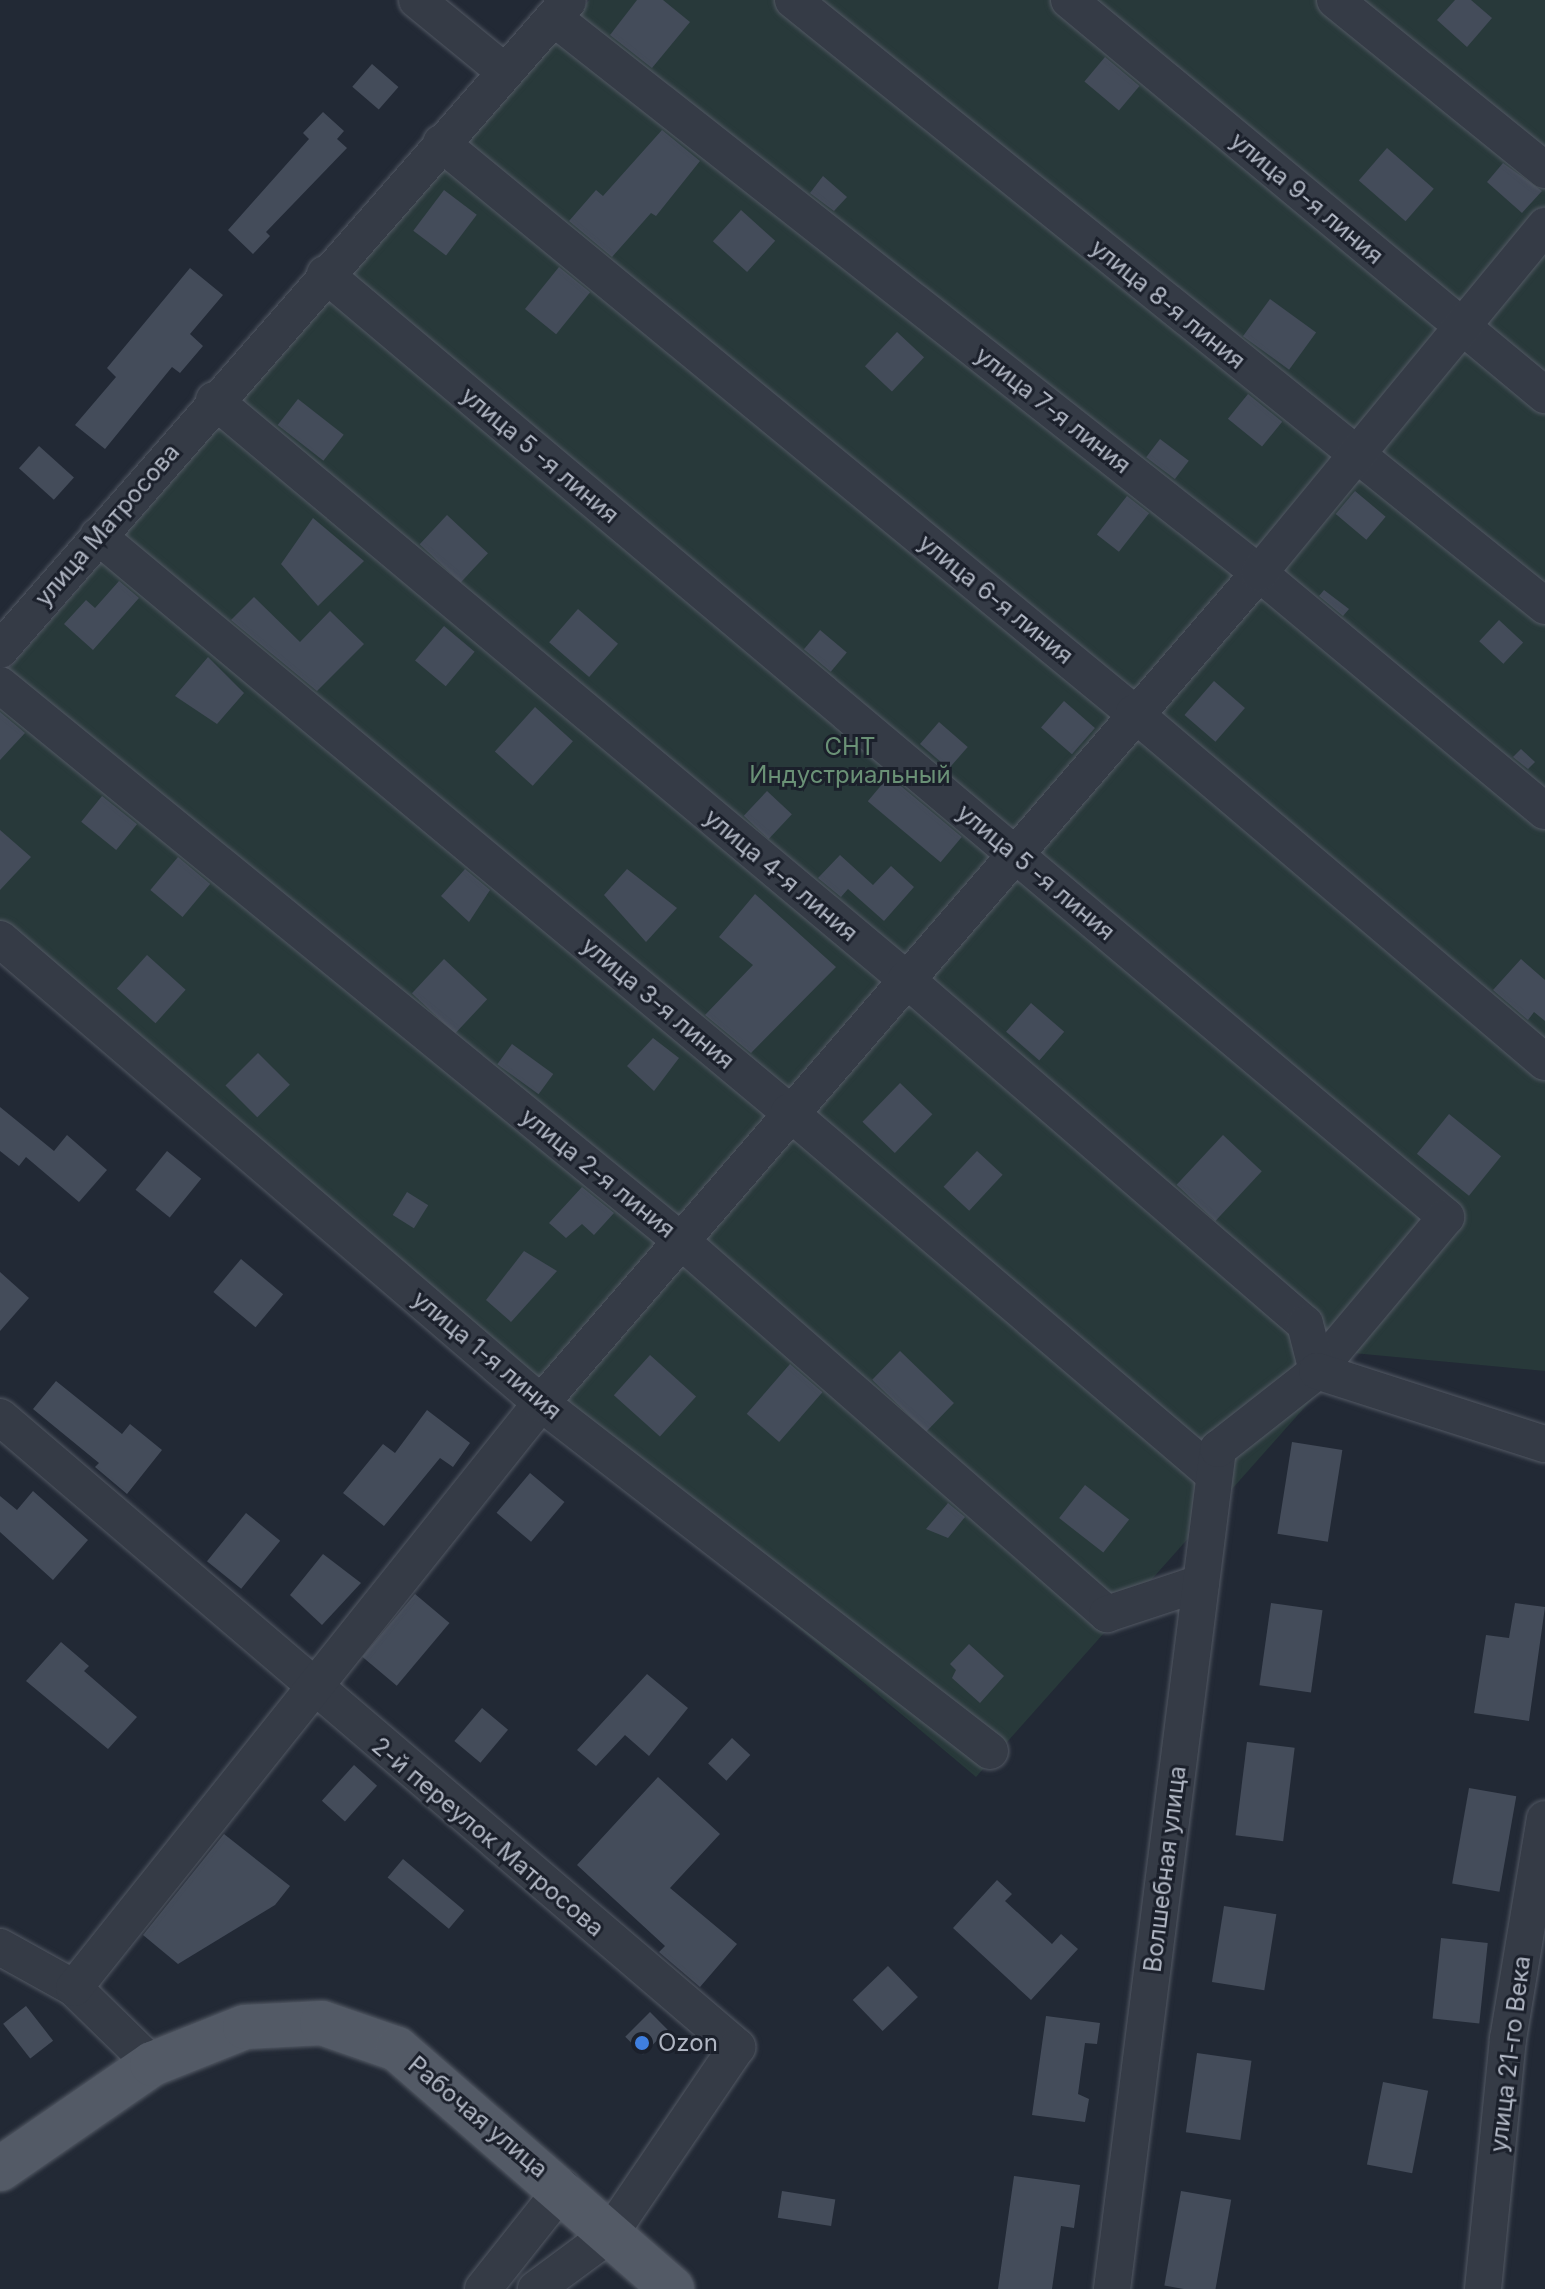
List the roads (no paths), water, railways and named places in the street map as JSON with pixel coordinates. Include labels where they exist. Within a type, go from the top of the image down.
[{"type":"main road","name":"Рабочая улица","points":[[0,2169],[152,2064],[245,2027],[322,2023],[397,2049],[563,2188],[609,2235],[672,2289]]},
{"type":"street","points":[[417,0],[505,72]]},
{"type":"street","name":"улица 8-я линия","points":[[793,0],[1545,606]]},
{"type":"street","name":"улица 9-я линия","points":[[1069,0],[1545,395]]},
{"type":"street","points":[[1335,0],[1545,170]]},
{"type":"street","name":"улица Матросова","points":[[0,650],[214,400],[561,9]]},
{"type":"street","name":"улица 7-я линия","points":[[561,9],[1259,573],[1545,811]]},
{"type":"street","name":"улица 6-я линия","points":[[441,143],[1134,713],[1545,1062]]},
{"type":"street","points":[[74,1988],[541,1403],[1134,713],[1259,573],[1545,226]]},
{"type":"street","name":"улица 5 -я линия","points":[[325,274],[1446,1217],[1317,1371]]},
{"type":"street","name":"улица 4-я линия","points":[[214,400],[906,979],[1305,1324],[1317,1371]]},
{"type":"street","name":"улица 3-я линия","points":[[98,536],[789,1112],[1216,1462]]},
{"type":"street","name":"улица 2-я линия","points":[[0,685],[680,1240],[1107,1614],[1201,1583]]},
{"type":"street","name":"улица 1-я линия","points":[[0,939],[541,1403],[990,1751]]},
{"type":"street","points":[[1216,1462],[1317,1371],[1545,1444]]},
{"type":"street","name":"2-й переулок Матросова","points":[[0,1417],[312,1687],[737,2047],[609,2235],[536,2289]]},
{"type":"street","name":"Волшебная улица","points":[[1112,2289],[1216,1462]]},
{"type":"street","name":"улица 21-го Века","points":[[1483,2289],[1508,2039],[1545,1819]]},
{"type":"street","points":[[0,1947],[74,1988],[152,2064]]},
{"type":"street","points":[[483,2289],[563,2188]]},
{"type":"place","name":"Ozon","points":[[642,2043]]},
{"type":"park label","name":"СНТ Индустриальный","points":[[850,761]]}]
